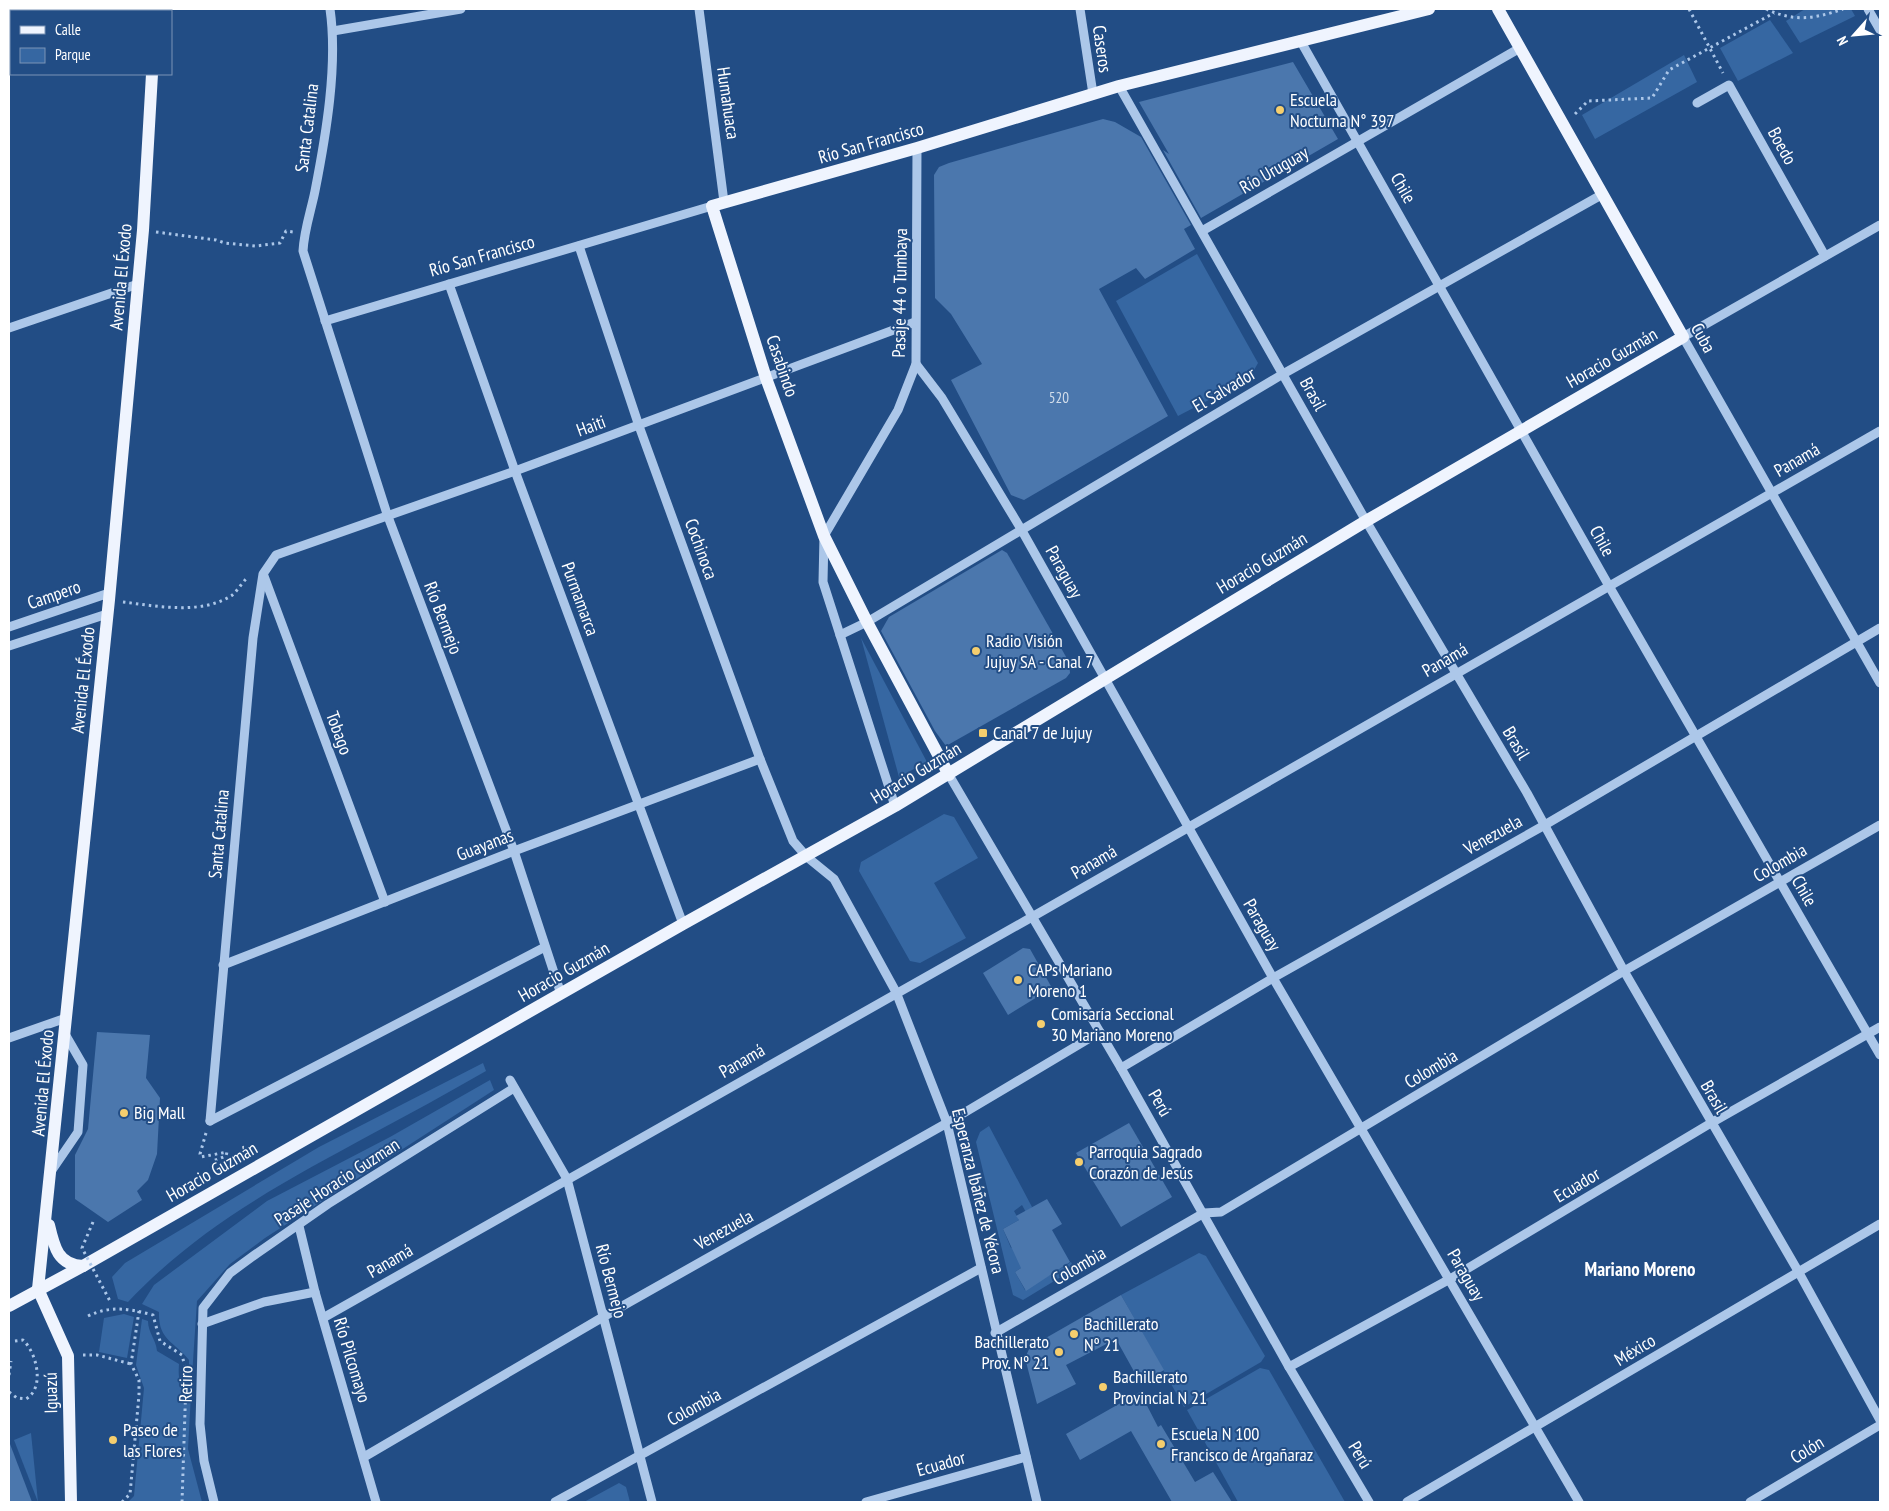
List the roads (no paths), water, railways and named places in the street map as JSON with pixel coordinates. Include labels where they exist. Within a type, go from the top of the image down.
[{"type":"main road","name":"Río San Francisco","points":[[718,204],[917,148],[1119,86],[1429,9]]},
{"type":"main road","name":"Cuba","points":[[1498,9],[1683,337]]},
{"type":"main road","name":"Avenida El Éxodo","points":[[38,1289],[47,1219],[109,596],[143,230],[152,75]]},
{"type":"main road","name":"Casabindo","points":[[718,204],[766,378],[824,536],[867,622],[949,775]]},
{"type":"main road","name":"Horacio Guzmán","points":[[9,1306],[83,1266],[683,924],[807,857],[949,775],[1104,678],[1366,521],[1683,337]]},
{"type":"main road","points":[[47,1219],[54,1246],[62,1259],[69,1264],[83,1266]]},
{"type":"main road","name":"Iguazú","points":[[38,1289],[68,1356],[71,1502]]},
{"type":"street","name":"Santa Catalina","points":[[303,251],[304,233],[315,192],[328,103],[333,30],[330,9]]},
{"type":"street","points":[[333,30],[460,9]]},
{"type":"street","name":"Humahuaca","points":[[699,9],[718,204]]},
{"type":"street","name":"Caseros","points":[[1080,9],[1093,94]]},
{"type":"street","points":[[1868,9],[1880,30]]},
{"type":"street","name":"Chile","points":[[1300,40],[1694,735],[1880,1055]]},
{"type":"street","name":"Río Uruguay","points":[[1202,231],[1356,140],[1520,48]]},
{"type":"street","name":"Boedo","points":[[1698,103],[1729,85],[1825,256]]},
{"type":"street","name":"Brasil","points":[[1119,86],[1454,674],[1527,794],[1624,971],[1798,1271],[1880,1420]]},
{"type":"street","name":"Pasaje 44 o Tumbaya","points":[[824,536],[898,410],[916,364],[917,148]]},
{"type":"street","name":"El Salvador","points":[[840,635],[867,622],[1283,374],[1603,194]]},
{"type":"street","name":"Río San Francisco","points":[[325,321],[718,204]]},
{"type":"street","name":"Horacio Guzmán","points":[[1683,337],[1880,225]]},
{"type":"street","name":"Cochinoca","points":[[579,246],[638,426],[760,759],[793,840],[807,857]]},
{"type":"street","name":"Río Bermejo","points":[[303,251],[387,514],[514,851],[561,994]]},
{"type":"street","points":[[9,328],[138,284]]},
{"type":"street","name":"Purmamarca","points":[[449,284],[515,471],[683,924]]},
{"type":"street","name":"Haiti","points":[[276,555],[387,514],[515,471],[915,322]]},
{"type":"street","name":"Cuba","points":[[1683,337],[1770,494],[1880,683]]},
{"type":"street","name":"Paraguay","points":[[916,364],[942,398],[1021,529],[1187,828],[1273,978],[1535,1429],[1580,1502]]},
{"type":"street","name":"Panamá","points":[[323,1318],[896,992],[1032,917],[1880,431]]},
{"type":"street","name":"Casabindo","points":[[824,536],[823,582],[895,806]]},
{"type":"street","name":"Santa Catalina","points":[[276,555],[263,578],[253,638],[210,1121],[545,947]]},
{"type":"street","name":"Tobago","points":[[263,578],[385,902]]},
{"type":"street","name":"Campero","points":[[9,627],[109,596]]},
{"type":"street","name":"Campero","points":[[9,646],[107,614]]},
{"type":"street","name":"Venezuela","points":[[1121,1068],[1273,978],[1543,826],[1694,735],[1857,643],[1880,628]]},
{"type":"street","name":"Guayanas","points":[[224,965],[514,851],[639,806],[760,759]]},
{"type":"street","name":"Perú","points":[[949,775],[1121,1068],[1204,1213],[1289,1368],[1369,1502]]},
{"type":"street","name":"Colombia","points":[[995,1333],[1204,1213],[1221,1212],[1624,971],[1880,825]]},
{"type":"street","name":"Esperanza Ibáñez de Yécora","points":[[807,857],[834,879],[896,992],[947,1123],[995,1333],[1037,1502]]},
{"type":"street","points":[[9,1038],[66,1018]]},
{"type":"street","name":"Ecuador","points":[[1289,1368],[1450,1280],[1711,1123],[1880,1027]]},
{"type":"street","name":"Venezuela","points":[[364,1457],[603,1317],[947,1123],[1100,1032]]},
{"type":"street","points":[[52,1170],[78,1132],[83,1065],[65,1034]]},
{"type":"street","name":"Río Bermejo","points":[[512,1084],[567,1179],[652,1502]]},
{"type":"street","name":"Pasaje Horacio Guzman","points":[[202,1324],[203,1308],[230,1273],[328,1204],[512,1084]]},
{"type":"street","name":"México","points":[[1407,1502],[1535,1429],[1880,1224]]},
{"type":"street","name":"Río Pilcomayo","points":[[299,1226],[315,1292],[376,1502]]},
{"type":"street","name":"Colombia","points":[[556,1502],[981,1268]]},
{"type":"street","points":[[202,1324],[264,1302],[315,1292]]},
{"type":"street","name":"Retiro","points":[[202,1324],[200,1424],[204,1461],[214,1502]]},
{"type":"street","name":"Colón","points":[[1750,1502],[1880,1425]]},
{"type":"street","name":"Ecuador","points":[[866,1502],[1026,1457]]},
{"type":"place","name":"Escuela Nocturna N° 397","points":[[1280,110]]},
{"type":"place","name":"Radio Visión Jujuy SA - Canal 7","points":[[976,651]]},
{"type":"place","name":"Canal 7 de Jujuy","points":[[983,733]]},
{"type":"place","name":"CAPs Mariano Moreno 1","points":[[1018,980]]},
{"type":"place","name":"Comisaría Seccional 30 Mariano Moreno","points":[[1041,1024]]},
{"type":"place","name":"Big Mall","points":[[124,1113]]},
{"type":"place","name":"Parroquia Sagrado Corazón de Jesús","points":[[1079,1162]]},
{"type":"place","name":"Bachillerato Nº 21","points":[[1074,1334]]},
{"type":"place","name":"Bachillerato Prov. Nº 21","points":[[1059,1352]]},
{"type":"place","name":"Bachillerato Provincial N 21","points":[[1103,1387]]},
{"type":"place","name":"Paseo de las Flores","points":[[113,1440]]},
{"type":"place","name":"Escuela N 100 Francisco de Argañaraz","points":[[1161,1444]]},
{"type":"district","name":"Mariano Moreno","points":[[1640,1269]]}]
